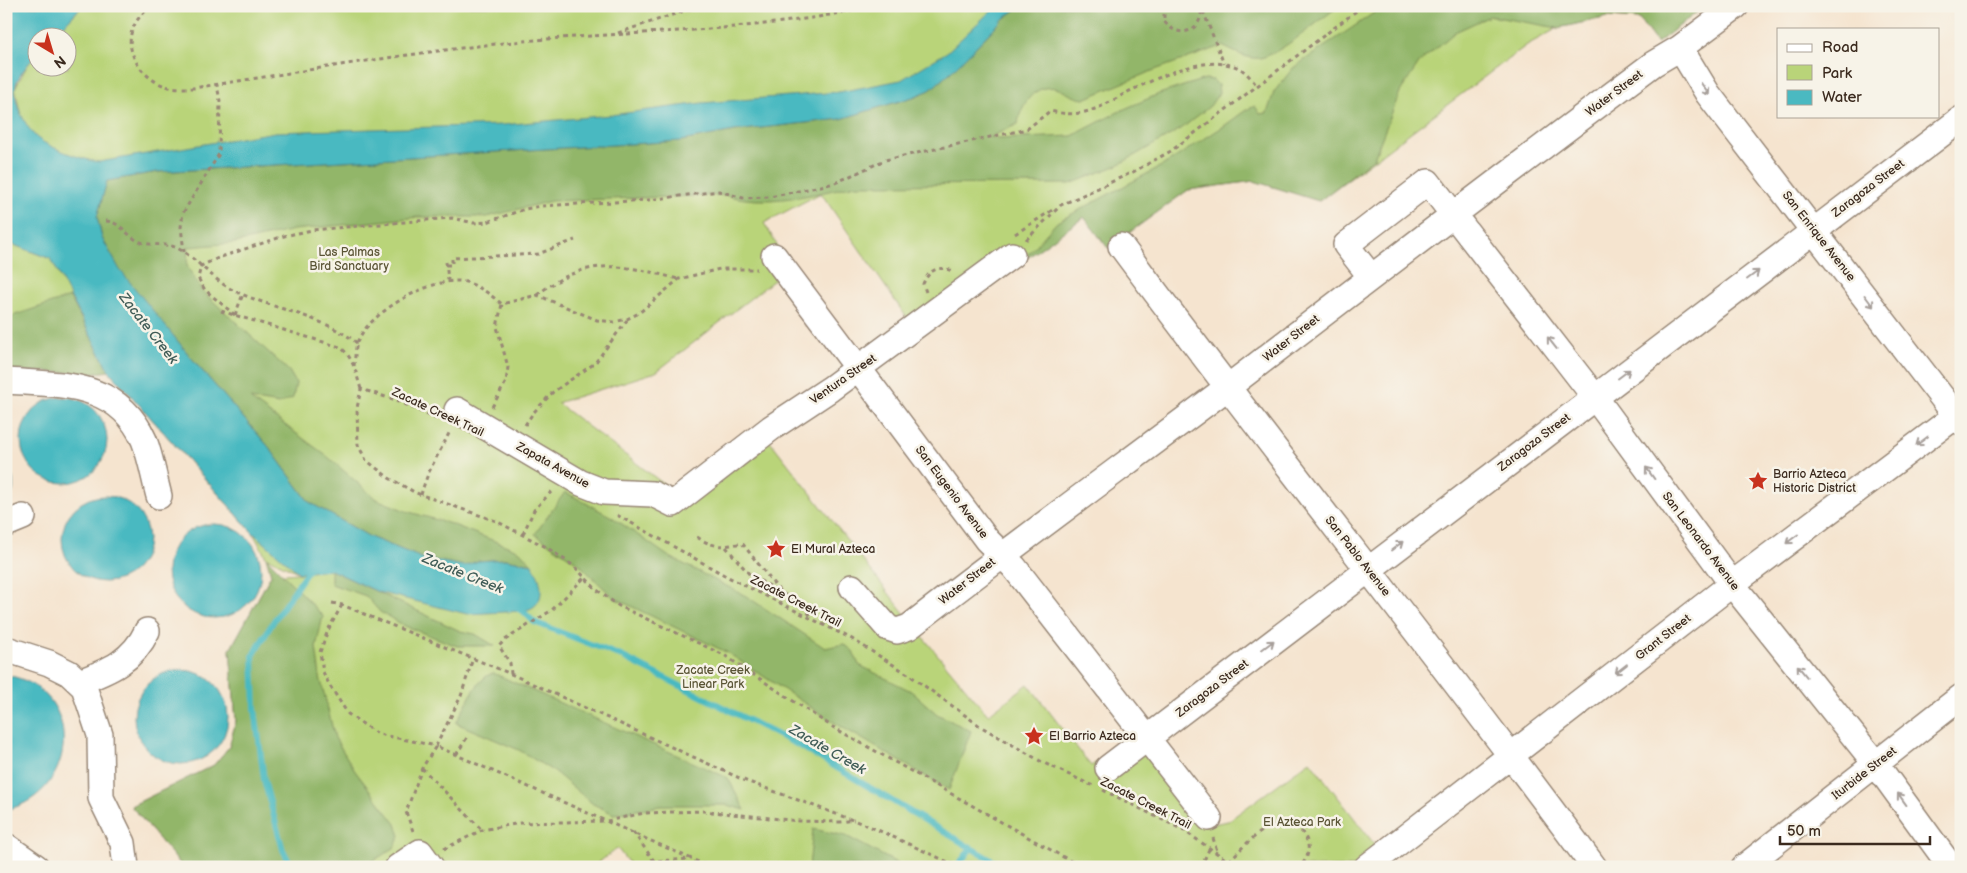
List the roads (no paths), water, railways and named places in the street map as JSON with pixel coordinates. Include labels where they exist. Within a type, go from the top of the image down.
[{"type":"street","name":"Water Street","points":[[852,587],[888,628],[897,631],[909,627],[1002,554],[1226,388],[1453,214],[1653,64],[1680,48],[1736,6]]},
{"type":"street","name":"San Enrique Avenue","points":[[1680,48],[1708,94],[1959,416]]},
{"type":"street","name":"Zaragoza Street","points":[[1108,768],[1594,396],[1961,119]]},
{"type":"street","name":"San Leonardo Avenue","points":[[1371,277],[1346,245],[1428,182],[1594,396],[1732,584],[1876,764],[1951,867]]},
{"type":"street","name":"San Pablo Avenue","points":[[1121,246],[1226,388],[1512,754],[1594,867]]},
{"type":"street","name":"Ventura Street","points":[[674,509],[771,428],[859,368],[1012,255]]},
{"type":"street","name":"San Eugenio Avenue","points":[[778,261],[987,540],[1014,567],[1209,818]]},
{"type":"street","points":[[6,381],[80,387],[106,398],[123,410],[132,419],[144,442],[159,496]]},
{"type":"street","name":"Grant Street","points":[[1367,867],[1732,584],[1959,416]]},
{"type":"street","name":"Zapata Avenue","points":[[451,419],[482,424],[581,483],[604,492],[653,494],[674,509]]},
{"type":"street","points":[[79,682],[118,666],[131,655],[147,631]]},
{"type":"street","points":[[6,649],[49,664],[68,673],[84,687],[100,735],[101,798],[123,843],[126,867]]},
{"type":"street","name":"Iturbide Street","points":[[1744,867],[1961,697]]},
{"type":"street","points":[[6,846],[36,867]]},
{"type":"street","points":[[398,867],[426,859]]},
{"type":"water","points":[[6,6],[82,6],[61,28],[28,28],[28,64],[17,80],[15,96],[24,121],[40,140],[84,159],[99,162],[275,132],[502,125],[611,115],[702,103],[839,92],[901,80],[947,52],[996,6],[1021,6],[1003,19],[954,69],[930,90],[841,119],[734,131],[681,141],[157,172],[107,181],[97,217],[102,238],[120,270],[198,366],[268,446],[309,502],[370,537],[422,558],[464,566],[478,561],[505,559],[532,564],[536,570],[540,585],[540,598],[537,604],[523,611],[467,614],[378,592],[331,570],[299,573],[253,533],[109,371],[51,259],[6,242]]},
{"type":"water","points":[[64,397],[80,400],[88,404],[100,416],[104,424],[107,440],[104,456],[100,464],[88,476],[80,480],[64,483],[48,480],[40,476],[28,464],[24,456],[21,440],[24,424],[28,416],[40,404],[48,400]]},
{"type":"water","points":[[6,466],[12,475],[13,491],[6,506]]},
{"type":"water","points":[[105,496],[121,499],[129,503],[141,515],[145,523],[148,539],[145,555],[141,563],[129,575],[121,579],[105,582],[89,579],[81,575],[69,563],[65,555],[62,539],[65,523],[69,515],[81,503],[89,499]]},
{"type":"water","points":[[214,524],[232,528],[247,538],[257,553],[261,571],[257,589],[247,604],[232,614],[214,618],[196,614],[181,604],[171,589],[167,571],[171,553],[181,538],[196,528]]},
{"type":"water","points":[[181,670],[199,674],[214,684],[224,699],[228,717],[224,735],[214,750],[199,760],[181,764],[163,760],[148,750],[138,735],[134,717],[138,699],[148,684],[163,674]]},
{"type":"water","points":[[6,675],[31,684],[49,699],[60,719],[63,741],[60,763],[49,783],[31,800],[6,810]]},
{"type":"waterway","points":[[292,867],[283,850],[264,780],[255,709],[253,656],[273,622],[311,566]]},
{"type":"waterway","name":"Zacate Creek","points":[[516,608],[523,611],[534,622],[621,656],[800,746],[1003,867]]},
{"type":"waterway","points":[[957,867],[971,848]]},
{"type":"place","name":"Barrio Azteca Historic District","points":[[1758,481]]},
{"type":"place","name":"El Mural Azteca","points":[[776,549]]},
{"type":"place","name":"El Barrio Azteca","points":[[1034,736]]},
{"type":"park label","name":"Las Palmas Bird Sanctuary","points":[[349,259]]},
{"type":"park label","name":"Zacate Creek Linear Park","points":[[713,677]]},
{"type":"park label","name":"El Azteca Park","points":[[1302,822]]}]
